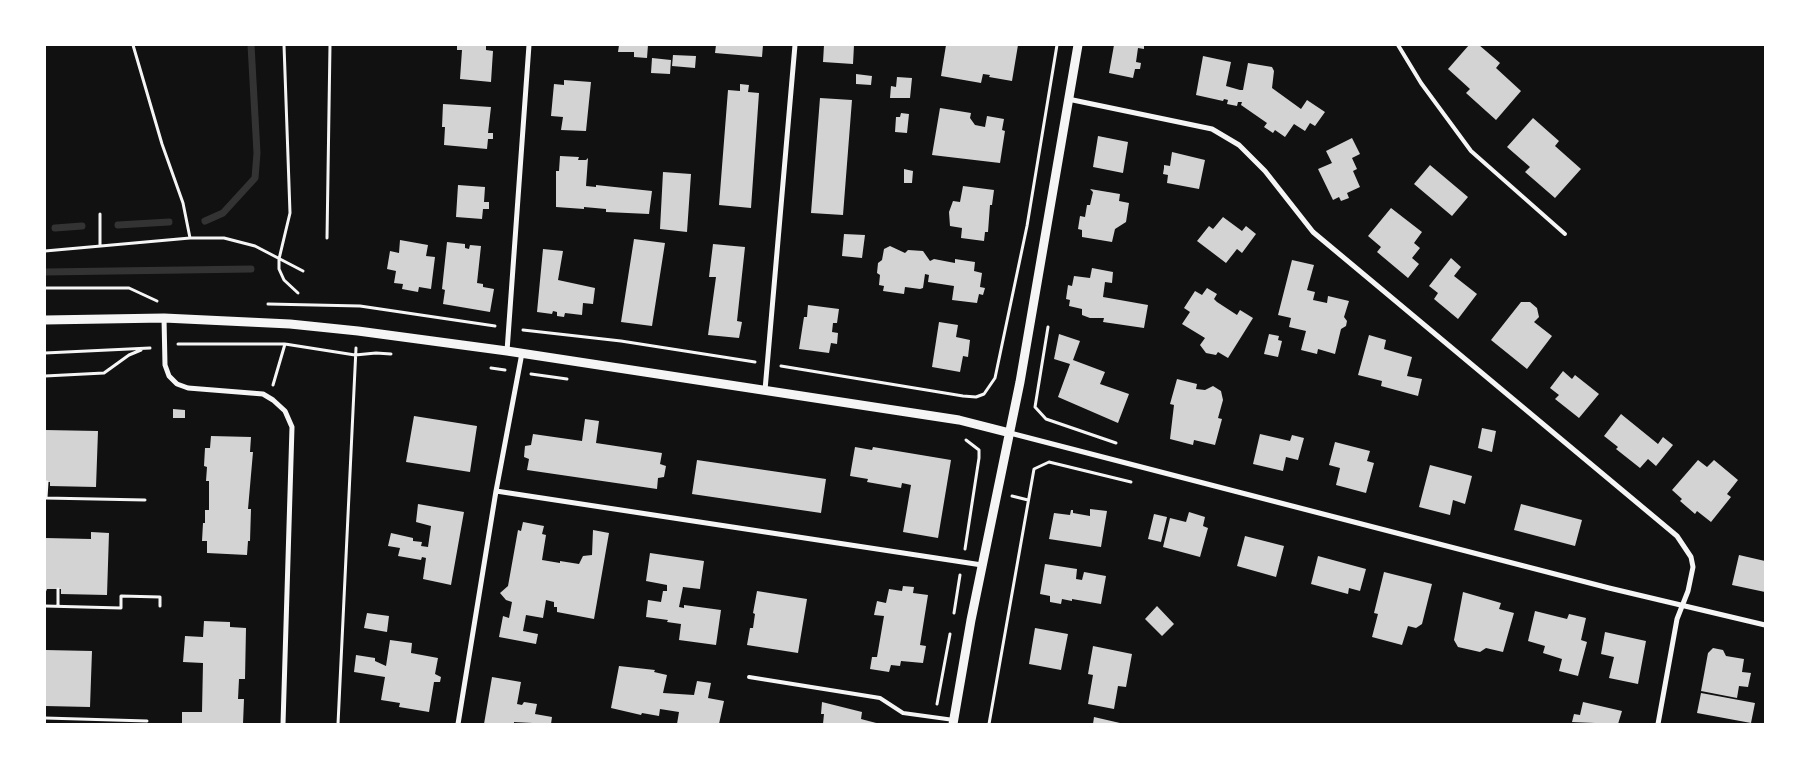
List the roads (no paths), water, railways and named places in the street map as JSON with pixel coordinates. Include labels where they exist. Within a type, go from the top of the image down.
[{"type":"street","points":[[507,351],[529,45]]},
{"type":"street","points":[[766,390],[795,45]]},
{"type":"street","points":[[953,722],[982,565],[1010,433],[1078,45]]},
{"type":"street","points":[[1068,99],[1212,129],[1240,145],[1265,171],[1313,232],[1676,536],[1691,557],[1693,567],[1688,591],[1677,619],[1658,724]]},
{"type":"street","points":[[45,320],[164,318],[348,330],[522,353],[959,420],[1682,606],[1765,625]]},
{"type":"street","points":[[164,318],[165,365],[169,376],[177,384],[188,388],[251,392],[269,397],[285,411],[292,427],[284,724]]},
{"type":"street","points":[[458,724],[496,491],[522,353]]},
{"type":"street","points":[[496,491],[982,565]]},
{"type":"lane","points":[[1398,45],[1421,83],[1471,150],[1565,234]]},
{"type":"lane","points":[[749,677],[880,698],[902,713],[935,717],[953,722]]},
{"type":"waterway","points":[[205,221],[223,213],[255,178],[257,153],[251,45]]},
{"type":"waterway","points":[[118,225],[169,222]]},
{"type":"waterway","points":[[55,228],[82,226]]},
{"type":"waterway","points":[[45,272],[251,269]]}]
